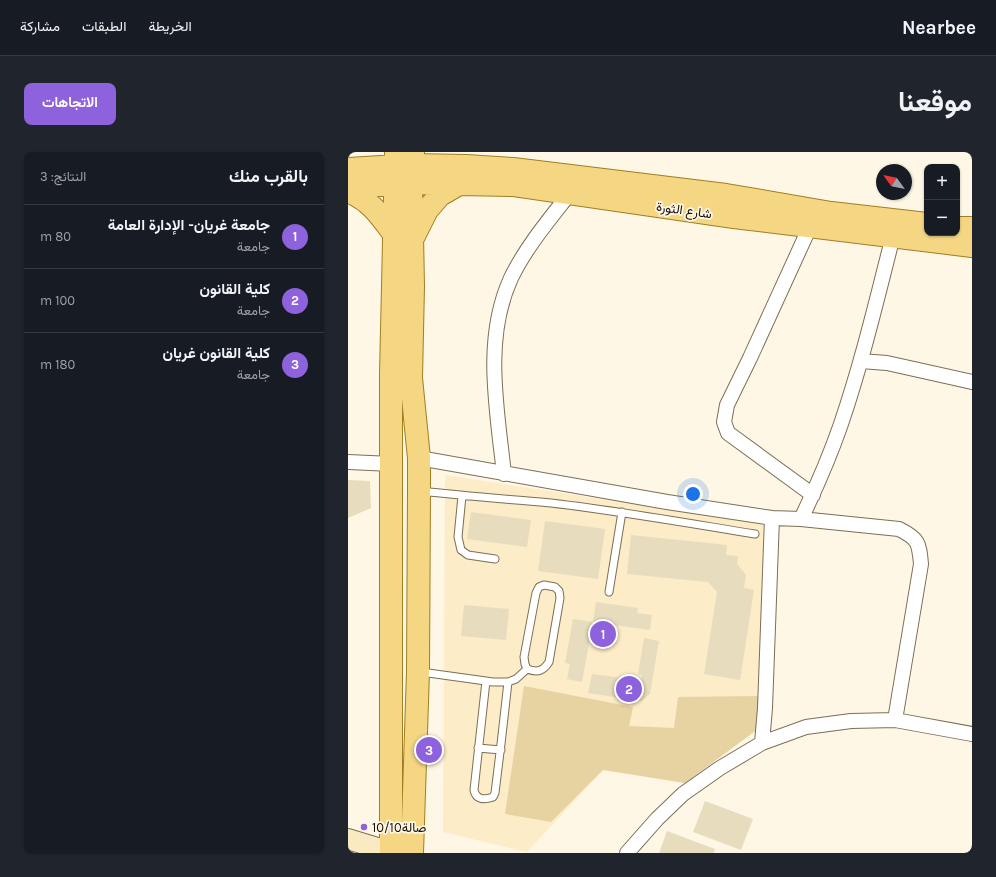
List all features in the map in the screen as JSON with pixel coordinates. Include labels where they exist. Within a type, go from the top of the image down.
[{"type":"main road","points":[[351,175],[370,152]]},
{"type":"main road","points":[[403,236],[440,195],[463,175],[446,152]]},
{"type":"main road","points":[[397,853],[391,375],[403,236],[404,167]]},
{"type":"main road","name":"شارع الثورة","points":[[351,175],[404,167],[463,175],[570,193],[814,219],[924,224]]},
{"type":"main road","name":"شارع الثورة","points":[[463,175],[513,169],[726,195],[814,219],[894,236],[972,246]]},
{"type":"main road","points":[[348,191],[362,198],[371,205],[403,236],[413,286],[411,378],[419,458],[418,672],[397,853]]},
{"type":"main road","points":[[960,228],[972,228]]},
{"type":"main road","points":[[348,839],[397,853]]},
{"type":"street","points":[[504,474],[496,407],[494,365],[498,318],[503,299],[512,278],[528,249],[570,193]]},
{"type":"street","points":[[813,495],[728,433],[724,422],[727,405],[814,219]]},
{"type":"street","points":[[801,519],[813,495],[841,425],[861,361],[894,236]]},
{"type":"street","points":[[861,361],[887,364],[972,382]]},
{"type":"street","points":[[419,458],[667,502],[772,518],[801,519],[899,529],[912,536],[920,546],[921,564],[895,720]]},
{"type":"street","points":[[348,462],[392,464]]},
{"type":"street","points":[[762,743],[765,708],[772,518]]},
{"type":"street","points":[[627,853],[657,819],[683,794],[720,768],[762,743],[806,727],[851,721],[895,720],[972,734]]},
{"type":"lane","points":[[419,491],[550,503],[622,512],[755,534]]},
{"type":"lane","points":[[462,496],[458,537],[461,550],[468,555],[495,559]]},
{"type":"lane","points":[[609,592],[622,512]]},
{"type":"lane","points":[[544,585],[555,586],[560,598],[549,662],[546,667],[535,672],[528,669],[525,664],[524,657],[536,593],[539,587],[544,585]]},
{"type":"lane","points":[[418,672],[486,681],[508,682],[516,679],[528,669]]},
{"type":"lane","points":[[486,681],[474,790],[475,795],[478,798],[488,799],[493,797],[495,793],[508,682]]},
{"type":"lane","points":[[478,748],[500,750]]},
{"type":"shaded area","points":[[445,475],[765,524],[760,696],[691,778],[685,783],[603,770],[527,852],[443,832]]},
{"type":"shaded area","points":[[524,686],[633,707],[629,726],[674,728],[678,697],[760,696],[758,729],[685,783],[603,770],[551,822],[505,814]]},
{"type":"building","points":[[348,480],[370,481],[371,508],[348,518]]},
{"type":"building","points":[[471,512],[531,520],[527,547],[467,539]]},
{"type":"building","points":[[545,521],[605,529],[598,579],[538,571]]},
{"type":"building","points":[[631,535],[727,545],[726,555],[738,556],[737,564],[746,575],[744,588],[754,590],[740,680],[704,674],[717,592],[708,582],[627,574]]},
{"type":"building","points":[[596,602],[638,608],[637,613],[652,615],[650,630],[593,622]]},
{"type":"building","points":[[464,605],[509,609],[506,640],[461,636]]},
{"type":"building","points":[[573,619],[593,622],[582,682],[567,679],[570,664],[565,663]]},
{"type":"building","points":[[644,638],[659,641],[650,694],[641,701],[588,693],[592,674],[631,679],[629,686],[641,681],[642,675],[638,674]]},
{"type":"building","points":[[705,801],[753,819],[741,850],[693,832]]},
{"type":"building","points":[[667,831],[715,849],[714,853],[659,853]]},
{"type":"place","name":"جامعة غريان- الإدارة العامة","points":[[603,634]]},
{"type":"place","name":"كلية القانون","points":[[629,689]]},
{"type":"place","name":"كلية القانون غريان","points":[[429,750]]},
{"type":"place","name":"صالة10/10","points":[[364,827]]}]
